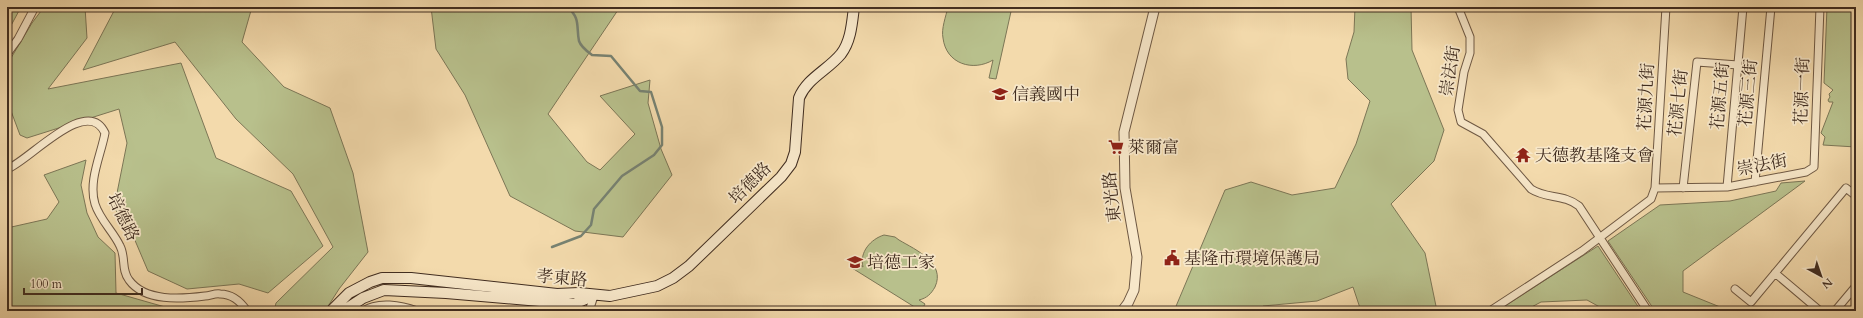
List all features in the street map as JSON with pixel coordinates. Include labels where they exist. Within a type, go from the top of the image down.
[{"type":"main road","name":"培德路","points":[[594,296],[616,295],[657,286],[673,278],[689,266],[780,177],[791,164],[795,152],[802,91],[807,84],[833,63],[842,53],[849,36],[854,7]]},
{"type":"main road","name":"孝東路","points":[[331,311],[349,293],[370,282],[382,278],[411,278],[557,294],[579,293],[594,296]]},
{"type":"main road","name":"孝東路","points":[[343,311],[362,298],[384,290],[446,293],[574,304],[594,296]]},
{"type":"street","points":[[7,54],[18,39],[35,7]]},
{"type":"street","name":"東光路","points":[[1122,311],[1128,303],[1134,290],[1137,257],[1125,188],[1124,132],[1155,7]]},
{"type":"street","name":"崇法街","points":[[1458,7],[1470,37],[1470,53],[1464,72],[1458,110],[1461,122],[1483,134],[1531,189],[1539,194],[1565,198],[1579,206],[1648,311]]},
{"type":"street","name":"花源九街","points":[[1656,188],[1666,7]]},
{"type":"street","name":"花源五街","points":[[1727,187],[1743,7]]},
{"type":"street","name":"花源三街","points":[[1755,182],[1771,7]]},
{"type":"street","name":"花源一街","points":[[1806,172],[1814,167],[1820,7]]},
{"type":"street","name":"花源七街","points":[[1683,188],[1697,62],[1738,65]]},
{"type":"street","points":[[7,99],[7,120]]},
{"type":"street","name":"培德路","points":[[7,169],[14,167],[31,152],[72,125],[85,121],[96,121],[105,133],[93,186],[95,204],[103,220],[121,247],[125,275],[140,291],[149,295],[176,298],[206,296],[220,293],[234,297],[247,311]]},
{"type":"street","name":"崇法街","points":[[1656,188],[1727,187],[1806,172]]},
{"type":"street","points":[[1490,311],[1582,251],[1651,199],[1656,188]]},
{"type":"street","points":[[1735,289],[1751,302],[1846,188],[1856,196]]},
{"type":"street","points":[[1775,273],[1820,311]]},
{"type":"street","points":[[1835,311],[1856,286]]},
{"type":"street","points":[[589,311],[594,296]]},
{"type":"street","points":[[363,311],[379,305],[408,308],[417,311]]},
{"type":"green space","points":[[7,7],[21,7],[7,33]]},
{"type":"green space","points":[[44,7],[85,7],[87,38],[48,89],[181,63],[216,158],[291,191],[323,246],[268,293],[239,284],[187,289],[148,271],[131,231],[114,208],[127,143],[119,109],[27,138],[20,135],[8,103],[11,58],[32,23]]},
{"type":"green space","points":[[118,7],[252,7],[242,42],[284,87],[330,108],[353,173],[368,252],[339,289],[325,311],[274,311],[276,303],[333,247],[293,174],[236,119],[175,42],[83,70],[115,9]]},
{"type":"green space","points":[[431,7],[620,7],[548,114],[587,162],[600,170],[635,134],[600,96],[650,80],[648,103],[661,149],[672,175],[623,237],[575,231],[510,196],[465,95],[436,49]]},
{"type":"green space","points":[[948,7],[1012,7],[996,79],[989,78],[993,60],[985,64],[969,65],[955,60],[949,54],[945,47],[943,38],[943,27]]},
{"type":"green space","points":[[1355,7],[1411,7],[1412,50],[1444,130],[1434,161],[1391,204],[1425,253],[1437,311],[1361,311],[1353,287],[1317,301],[1263,306],[1258,311],[1174,311],[1225,190],[1251,182],[1292,195],[1335,188],[1356,144],[1370,101],[1348,79],[1346,59],[1354,32]]},
{"type":"green space","points":[[1827,7],[1856,7],[1856,147],[1823,145],[1825,137],[1821,133],[1833,102],[1829,102],[1828,100],[1830,97],[1829,94],[1833,90],[1824,83]]},
{"type":"green space","points":[[86,160],[81,185],[87,213],[98,237],[115,253],[116,293],[179,311],[7,311],[7,228],[47,219],[59,202],[44,175]]},
{"type":"green space","points":[[1805,181],[1683,271],[1683,292],[1730,311],[1655,311],[1608,241],[1660,205],[1730,201],[1776,191],[1781,183]]},
{"type":"green space","points":[[884,235],[895,237],[921,253],[933,264],[937,278],[935,287],[932,292],[919,300],[925,304],[921,311],[852,268],[856,262],[863,267],[862,261],[864,251],[871,243]]},
{"type":"green space","points":[[1598,246],[1641,311],[1607,311],[1587,300],[1541,302],[1524,311],[1497,311]]},
{"type":"waterway","points":[[552,247],[581,236],[591,225],[594,209],[622,176],[654,155],[662,145],[662,127],[651,92],[640,91],[611,56],[592,55],[581,45],[579,41],[576,19],[567,7]]},
{"type":"place","name":"信義國中","points":[[1000,94]]},
{"type":"place","name":"萊爾富","points":[[1116,147]]},
{"type":"place","name":"天德教基隆支會","points":[[1523,155]]},
{"type":"place","name":"基隆市環境保護局","points":[[1172,258]]},
{"type":"place","name":"培德工家","points":[[855,262]]}]
